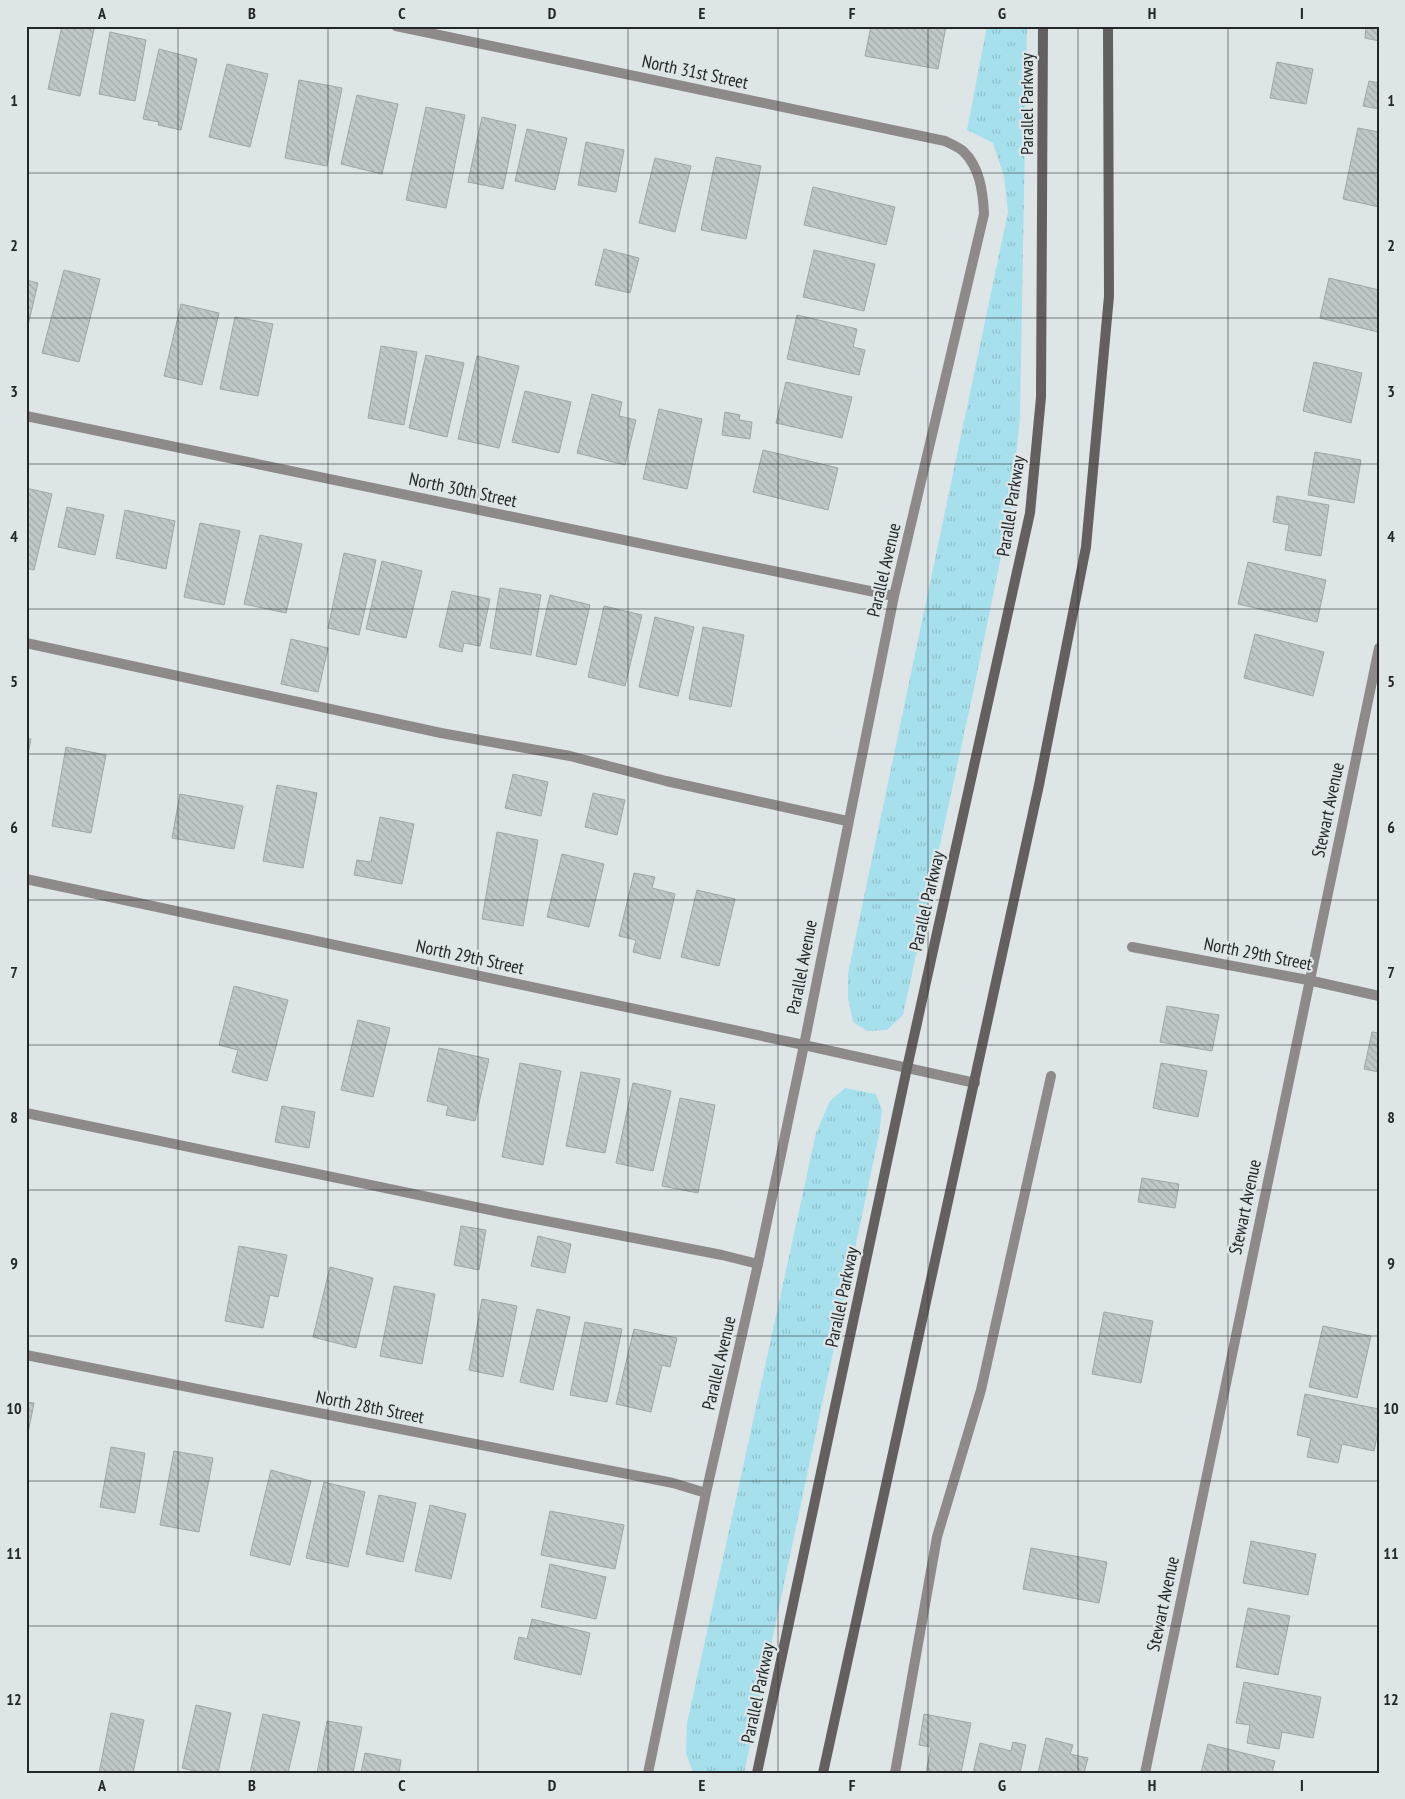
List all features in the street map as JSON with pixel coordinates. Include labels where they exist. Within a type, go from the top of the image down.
[{"type":"main road","name":"Parallel Parkway","points":[[757,1773],[907,1068],[1030,513],[1041,397],[1043,26]]},
{"type":"main road","points":[[823,1773],[1039,785],[1086,547],[1109,296],[1108,26]]},
{"type":"street","name":"North 31st Street","points":[[396,26],[945,141],[962,150],[975,169]]},
{"type":"street","name":"Parallel Avenue","points":[[648,1773],[706,1493],[758,1264],[804,1045],[894,596],[984,214],[983,193],[975,169]]},
{"type":"street","name":"North 30th Street","points":[[26,416],[894,596]]},
{"type":"street","points":[[26,644],[431,731],[570,756],[666,781],[848,821]]},
{"type":"street","name":"Stewart Avenue","points":[[1145,1773],[1308,980],[1379,648]]},
{"type":"street","name":"North 29th Street","points":[[26,879],[975,1083]]},
{"type":"street","name":"North 29th Street","points":[[1132,947],[1308,980],[1379,996]]},
{"type":"street","points":[[895,1773],[937,1537],[981,1390],[1051,1076]]},
{"type":"street","points":[[26,1113],[758,1264]]},
{"type":"street","name":"North 28th Street","points":[[26,1355],[673,1483],[706,1493]]},
{"type":"green space","points":[[987,26],[1027,26],[1020,417],[1011,508],[903,1015],[887,1030],[867,1031],[853,1022],[848,998],[848,973],[1008,212],[1004,176],[993,143],[967,130]]},
{"type":"green space","points":[[845,1088],[876,1094],[882,1110],[879,1135],[744,1773],[693,1773],[686,1753],[687,1723],[816,1133],[830,1101]]},
{"type":"building","points":[[62,26],[84,26],[94,29],[80,96],[48,89]]},
{"type":"building","points":[[871,26],[946,26],[938,69],[865,56]]},
{"type":"building","points":[[1366,26],[1379,26],[1379,41],[1365,38]]},
{"type":"building","points":[[110,32],[146,40],[135,101],[99,94]]},
{"type":"building","points":[[159,49],[197,59],[181,130],[158,125],[159,122],[143,119]]},
{"type":"building","points":[[1277,62],[1313,69],[1306,104],[1270,98]]},
{"type":"building","points":[[227,64],[268,74],[250,147],[209,137]]},
{"type":"building","points":[[299,80],[342,88],[327,166],[285,158]]},
{"type":"building","points":[[1369,81],[1379,83],[1379,109],[1363,106]]},
{"type":"building","points":[[357,95],[398,104],[382,174],[341,164]]},
{"type":"building","points":[[426,107],[465,115],[446,208],[406,200]]},
{"type":"building","points":[[482,117],[516,125],[503,189],[468,182]]},
{"type":"building","points":[[1358,128],[1379,132],[1379,207],[1343,199]]},
{"type":"building","points":[[527,129],[567,138],[555,190],[515,181]]},
{"type":"building","points":[[586,142],[624,150],[616,192],[578,185]]},
{"type":"building","points":[[716,157],[761,166],[746,239],[701,230]]},
{"type":"building","points":[[655,158],[691,166],[675,232],[639,223]]},
{"type":"building","points":[[813,187],[895,207],[886,245],[804,225]]},
{"type":"building","points":[[604,249],[639,258],[630,293],[595,285]]},
{"type":"building","points":[[814,250],[875,264],[864,311],[803,297]]},
{"type":"building","points":[[64,270],[100,279],[79,362],[42,353]]},
{"type":"building","points":[[1329,278],[1379,290],[1378,332],[1320,318]]},
{"type":"building","points":[[26,280],[38,283],[26,334]]},
{"type":"building","points":[[181,304],[219,313],[202,385],[164,376]]},
{"type":"building","points":[[797,315],[857,329],[853,347],[865,350],[859,375],[787,359]]},
{"type":"building","points":[[235,317],[273,324],[258,396],[220,389]]},
{"type":"building","points":[[381,346],[417,352],[404,425],[368,418]]},
{"type":"building","points":[[426,355],[464,363],[447,437],[409,428]]},
{"type":"building","points":[[477,356],[519,366],[499,448],[458,439]]},
{"type":"building","points":[[1314,362],[1362,373],[1351,423],[1303,411]]},
{"type":"building","points":[[786,382],[852,397],[842,438],[776,423]]},
{"type":"building","points":[[525,391],[571,402],[559,453],[512,442]]},
{"type":"building","points":[[592,394],[622,402],[619,416],[636,420],[625,465],[577,453]]},
{"type":"building","points":[[659,409],[702,419],[687,489],[643,479]]},
{"type":"building","points":[[725,412],[740,415],[739,420],[752,422],[750,439],[722,435]]},
{"type":"building","points":[[763,450],[838,468],[828,510],[753,492]]},
{"type":"building","points":[[1315,452],[1361,460],[1354,503],[1308,495]]},
{"type":"building","points":[[26,488],[52,494],[34,570],[26,568]]},
{"type":"building","points":[[1277,496],[1329,505],[1321,556],[1285,550],[1289,525],[1273,522]]},
{"type":"building","points":[[67,507],[104,515],[95,555],[58,547]]},
{"type":"building","points":[[125,510],[175,521],[166,569],[116,558]]},
{"type":"building","points":[[200,523],[240,531],[224,605],[184,597]]},
{"type":"building","points":[[260,535],[302,544],[286,613],[244,604]]},
{"type":"building","points":[[344,553],[376,560],[359,635],[328,628]]},
{"type":"building","points":[[382,561],[422,571],[406,638],[366,629]]},
{"type":"building","points":[[1248,562],[1326,580],[1317,622],[1238,604]]},
{"type":"building","points":[[500,588],[541,595],[531,655],[490,648]]},
{"type":"building","points":[[452,591],[490,599],[480,646],[464,643],[462,652],[439,647]]},
{"type":"building","points":[[550,595],[590,605],[576,665],[536,656]]},
{"type":"building","points":[[604,606],[642,615],[625,686],[588,677]]},
{"type":"building","points":[[655,617],[694,627],[678,696],[639,687]]},
{"type":"building","points":[[703,627],[744,635],[731,707],[689,699]]},
{"type":"building","points":[[1255,634],[1324,652],[1313,696],[1244,678]]},
{"type":"building","points":[[291,639],[328,648],[318,692],[281,684]]},
{"type":"building","points":[[26,738],[31,739],[26,764]]},
{"type":"building","points":[[66,747],[106,755],[91,833],[52,826]]},
{"type":"building","points":[[513,774],[548,782],[541,816],[505,808]]},
{"type":"building","points":[[277,785],[317,793],[303,868],[263,861]]},
{"type":"building","points":[[593,793],[625,800],[617,835],[585,827]]},
{"type":"building","points":[[180,794],[243,806],[234,849],[172,838]]},
{"type":"building","points":[[380,817],[414,824],[402,884],[354,875],[357,860],[371,862]]},
{"type":"building","points":[[497,832],[538,840],[523,926],[482,919]]},
{"type":"building","points":[[562,854],[604,864],[589,927],[547,917]]},
{"type":"building","points":[[634,873],[655,877],[652,888],[675,894],[660,959],[633,952],[636,940],[619,936]]},
{"type":"building","points":[[697,890],[735,899],[719,966],[681,957]]},
{"type":"building","points":[[234,986],[288,1000],[267,1081],[232,1072],[238,1050],[219,1045]]},
{"type":"building","points":[[1167,1006],[1219,1015],[1212,1051],[1160,1042]]},
{"type":"building","points":[[358,1020],[390,1028],[373,1097],[341,1090]]},
{"type":"building","points":[[1372,1032],[1379,1033],[1379,1072],[1364,1069]]},
{"type":"building","points":[[439,1048],[489,1059],[475,1121],[446,1115],[448,1106],[427,1101]]},
{"type":"building","points":[[520,1063],[561,1071],[543,1165],[502,1157]]},
{"type":"building","points":[[1161,1063],[1207,1071],[1198,1117],[1153,1108]]},
{"type":"building","points":[[581,1072],[620,1079],[605,1153],[566,1146]]},
{"type":"building","points":[[633,1083],[671,1091],[653,1171],[616,1163]]},
{"type":"building","points":[[680,1098],[715,1105],[698,1193],[662,1186]]},
{"type":"building","points":[[282,1106],[315,1112],[309,1148],[275,1142]]},
{"type":"building","points":[[1142,1178],[1179,1184],[1175,1208],[1138,1202]]},
{"type":"building","points":[[461,1226],[486,1230],[479,1270],[454,1265]]},
{"type":"building","points":[[538,1236],[571,1244],[565,1273],[531,1266]]},
{"type":"building","points":[[239,1246],[287,1255],[278,1297],[270,1295],[263,1328],[225,1321]]},
{"type":"building","points":[[330,1267],[373,1278],[356,1348],[313,1337]]},
{"type":"building","points":[[394,1286],[435,1294],[422,1364],[380,1356]]},
{"type":"building","points":[[482,1299],[517,1306],[503,1377],[469,1370]]},
{"type":"building","points":[[537,1309],[570,1317],[553,1390],[520,1382]]},
{"type":"building","points":[[1104,1312],[1153,1321],[1141,1383],[1092,1374]]},
{"type":"building","points":[[585,1322],[622,1329],[607,1402],[570,1395]]},
{"type":"building","points":[[1323,1326],[1371,1336],[1357,1398],[1309,1387]]},
{"type":"building","points":[[634,1329],[677,1338],[670,1367],[662,1365],[651,1412],[616,1404]]},
{"type":"building","points":[[1305,1394],[1379,1409],[1379,1427],[1374,1451],[1342,1444],[1338,1463],[1307,1457],[1311,1438],[1297,1435]]},
{"type":"building","points":[[26,1402],[34,1403],[26,1443]]},
{"type":"building","points":[[111,1447],[145,1453],[135,1513],[100,1507]]},
{"type":"building","points":[[174,1451],[213,1458],[199,1532],[160,1525]]},
{"type":"building","points":[[271,1470],[311,1481],[290,1565],[250,1555]]},
{"type":"building","points":[[324,1482],[365,1492],[348,1567],[306,1558]]},
{"type":"building","points":[[379,1495],[416,1503],[403,1562],[366,1554]]},
{"type":"building","points":[[430,1505],[466,1514],[451,1579],[415,1571]]},
{"type":"building","points":[[550,1511],[624,1525],[615,1569],[541,1555]]},
{"type":"building","points":[[1251,1541],[1316,1554],[1308,1595],[1243,1583]]},
{"type":"building","points":[[1031,1548],[1107,1562],[1099,1603],[1023,1589]]},
{"type":"building","points":[[550,1564],[606,1577],[596,1619],[541,1607]]},
{"type":"building","points":[[1248,1608],[1290,1616],[1278,1675],[1236,1667]]},
{"type":"building","points":[[532,1619],[590,1633],[581,1675],[514,1659],[519,1637],[527,1639]]},
{"type":"building","points":[[1244,1682],[1321,1697],[1313,1738],[1282,1732],[1279,1749],[1247,1743],[1250,1725],[1236,1723]]},
{"type":"building","points":[[196,1705],[231,1713],[218,1773],[202,1773],[182,1768]]},
{"type":"building","points":[[111,1713],[144,1720],[133,1773],[99,1773]]},
{"type":"building","points":[[263,1714],[300,1722],[288,1773],[250,1773]]},
{"type":"building","points":[[924,1714],[971,1723],[961,1773],[926,1773],[931,1747],[919,1745]]},
{"type":"building","points":[[327,1721],[362,1727],[353,1773],[317,1773]]},
{"type":"building","points":[[1046,1738],[1073,1745],[1070,1754],[1088,1758],[1084,1773],[1038,1773]]},
{"type":"building","points":[[1013,1742],[1026,1745],[1020,1773],[973,1773],[980,1743],[1011,1751]]},
{"type":"building","points":[[1208,1744],[1275,1761],[1272,1773],[1201,1773]]},
{"type":"building","points":[[365,1753],[401,1760],[399,1773],[361,1773]]}]
